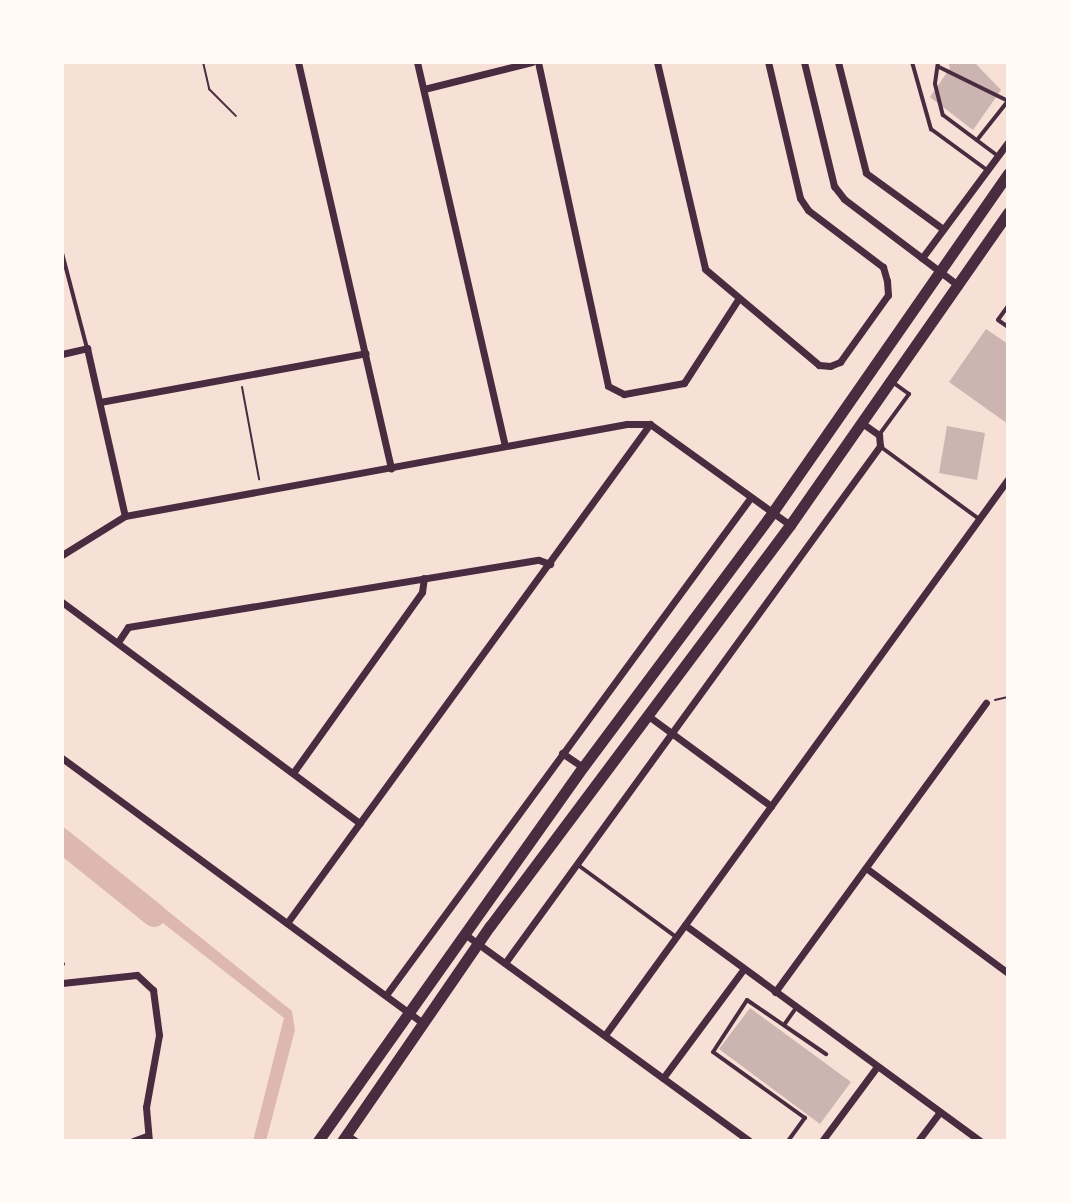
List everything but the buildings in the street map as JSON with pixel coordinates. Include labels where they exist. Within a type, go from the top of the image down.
[{"type":"main road","points":[[318,1141],[583,767],[772,513],[942,273],[1008,173]]},
{"type":"main road","points":[[344,1137],[479,944],[790,525],[1008,212]]},
{"type":"street","points":[[298,62],[391,468]]},
{"type":"street","points":[[417,62],[505,445]]},
{"type":"street","points":[[424,89],[532,62]]},
{"type":"street","points":[[538,62],[608,386],[624,394],[684,383],[737,301]]},
{"type":"street","points":[[657,62],[701,260],[737,301],[819,365],[840,362],[888,295],[883,267],[808,210],[800,198],[768,62]]},
{"type":"street","points":[[804,62],[834,186],[844,199],[959,286]]},
{"type":"street","points":[[838,62],[866,173],[943,229]]},
{"type":"street","points":[[922,258],[1008,142]]},
{"type":"street","points":[[62,354],[87,348],[125,516]]},
{"type":"street","points":[[100,402],[366,353]]},
{"type":"street","points":[[505,963],[880,446],[879,435],[862,423]]},
{"type":"street","points":[[287,923],[650,424]]},
{"type":"street","points":[[62,555],[125,516],[505,445],[650,424],[790,525]]},
{"type":"street","points":[[605,1035],[1008,479]]},
{"type":"street","points":[[386,995],[751,497]]},
{"type":"street","points":[[118,642],[128,627],[539,560],[550,564]]},
{"type":"street","points":[[293,773],[422,592],[424,578]]},
{"type":"street","points":[[62,602],[360,823]]},
{"type":"street","points":[[775,992],[986,703]]},
{"type":"street","points":[[647,715],[771,806]]},
{"type":"street","points":[[562,753],[583,767]]},
{"type":"street","points":[[62,758],[424,1024]]},
{"type":"street","points":[[866,868],[1008,973]]},
{"type":"street","points":[[685,925],[876,1068],[980,1141]]},
{"type":"street","points":[[466,935],[750,1141]]},
{"type":"street","points":[[663,1078],[743,970]]},
{"type":"street","points":[[62,983],[137,975],[153,990],[159,1035],[146,1107],[148,1138],[133,1141]]},
{"type":"street","points":[[822,1141],[876,1068]]},
{"type":"street","points":[[918,1141],[940,1112]]},
{"type":"lane","points":[[912,62],[931,129],[987,170]]},
{"type":"lane","points":[[977,140],[1008,101],[939,65],[935,84],[943,115],[998,156]]},
{"type":"lane","points":[[62,253],[87,348]]},
{"type":"lane","points":[[1008,306],[998,320],[1008,327]]},
{"type":"lane","points":[[879,435],[909,394],[892,382]]},
{"type":"lane","points":[[880,446],[979,519]]},
{"type":"lane","points":[[577,864],[676,937]]},
{"type":"lane","points":[[788,1141],[805,1118],[713,1052],[747,1000],[826,1054]]},
{"type":"lane","points":[[784,1025],[796,1008]]},
{"type":"lane","points":[[344,1137],[358,1141]]},
{"type":"path","points":[[203,62],[209,89],[236,116]]},
{"type":"path","points":[[240,376],[261,492]]},
{"type":"shaded area","points":[[62,826],[292,1011],[295,1030],[266,1141],[253,1141],[284,1018],[62,844]]},
{"type":"waterway","points":[[62,841],[154,915]]}]
